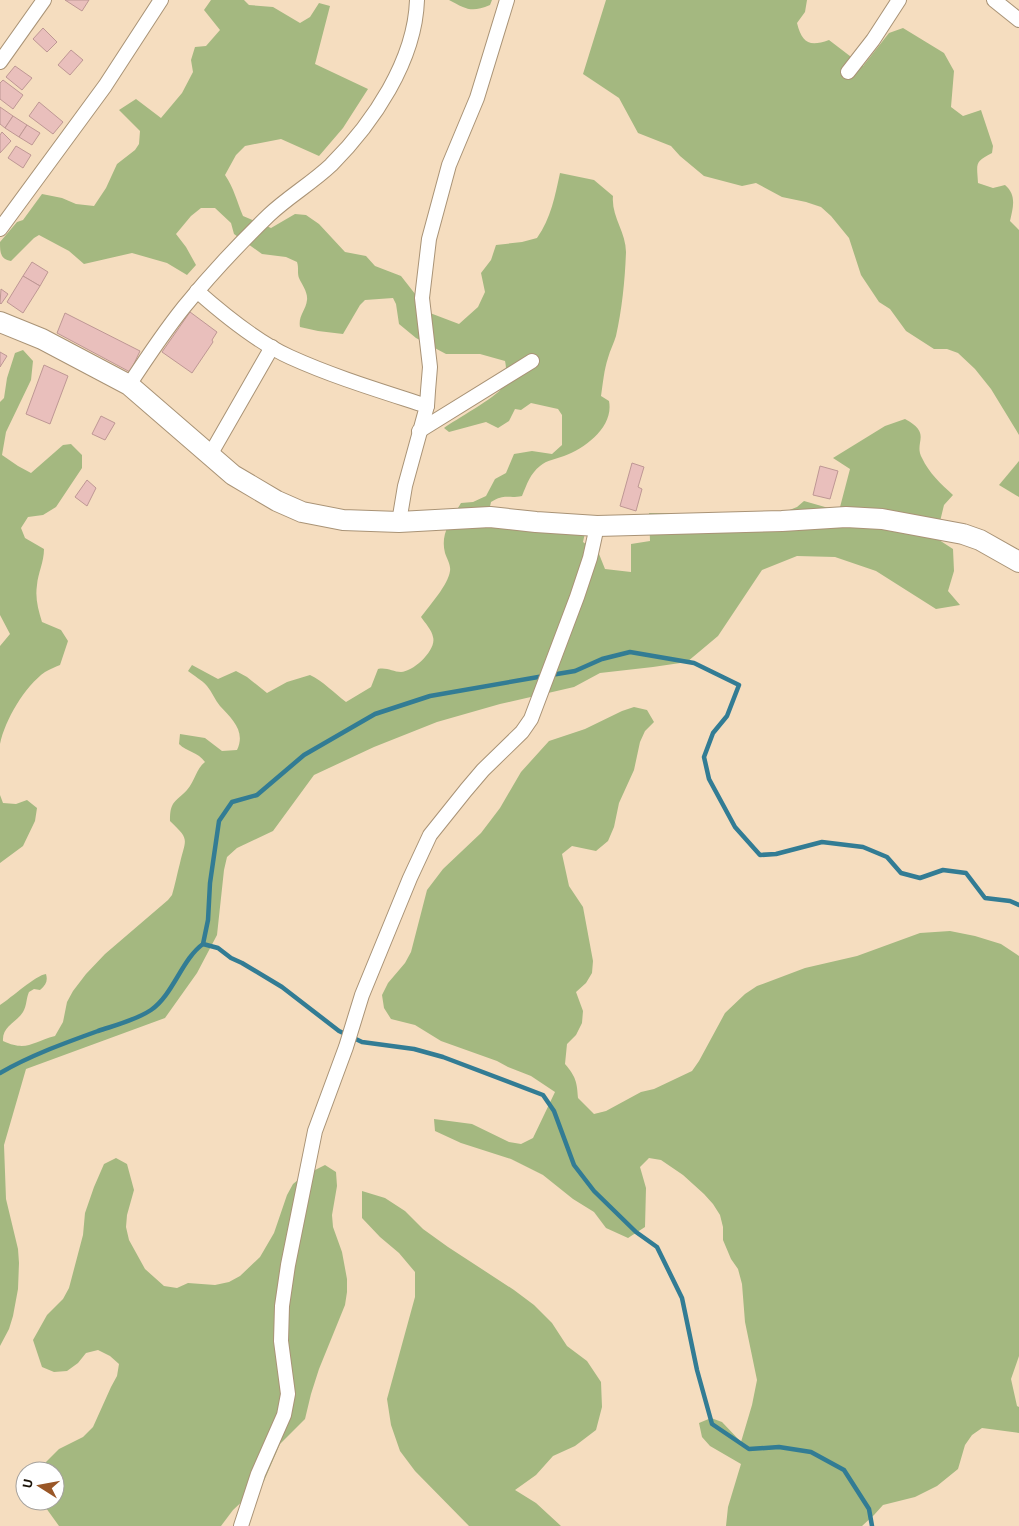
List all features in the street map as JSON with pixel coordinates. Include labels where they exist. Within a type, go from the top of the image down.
[{"type":"main road","points":[[0,322],[42,339],[129,385],[233,475],[277,501],[302,512],[342,520],[399,522],[490,517],[597,526],[782,521],[846,517],[882,518],[963,534],[980,540],[1019,562]]},
{"type":"street","points":[[0,62],[44,0]]},
{"type":"street","points":[[0,229],[105,86],[161,0]]},
{"type":"street","points":[[129,385],[197,291],[270,215],[317,177],[353,143],[398,74],[408,49],[417,3],[403,0]]},
{"type":"street","points":[[399,522],[404,486],[426,406],[430,367],[422,298],[429,239],[449,165],[477,98],[507,0]]},
{"type":"street","points":[[848,72],[873,40],[899,0]]},
{"type":"street","points":[[994,0],[1019,20]]},
{"type":"street","points":[[197,291],[253,335],[289,357],[426,406]]},
{"type":"street","points":[[210,455],[272,347]]},
{"type":"street","points":[[419,431],[532,361]]},
{"type":"street","points":[[241,1526],[258,1474],[284,1415],[288,1394],[281,1341],[282,1306],[288,1265],[315,1132],[346,1047],[362,995],[410,878],[430,835],[483,770],[522,732],[531,719],[577,597],[590,558],[597,526]]},
{"type":"green space","points":[[211,0],[244,0],[249,5],[273,7],[300,23],[310,17],[319,3],[330,6],[315,64],[368,89],[343,128],[319,156],[281,139],[245,146],[236,155],[225,175],[243,216],[271,228],[295,214],[306,215],[319,224],[345,252],[366,256],[375,266],[401,276],[430,313],[459,324],[478,307],[485,292],[481,273],[491,260],[496,245],[537,238],[549,215],[560,173],[594,180],[613,196],[614,210],[624,238],[626,252],[620,315],[616,336],[605,367],[601,396],[609,401],[607,419],[597,435],[581,448],[540,466],[529,480],[522,496],[496,499],[491,502],[489,511],[588,519],[583,542],[599,554],[605,569],[631,572],[631,544],[650,541],[649,513],[727,514],[787,511],[797,507],[804,501],[839,511],[850,469],[833,458],[885,426],[905,419],[918,429],[921,438],[920,452],[928,469],[953,495],[944,505],[936,538],[953,549],[954,571],[948,591],[960,605],[936,609],[876,571],[835,557],[797,556],[762,570],[718,636],[687,662],[600,673],[574,687],[500,704],[437,722],[374,747],[314,775],[273,831],[237,848],[227,857],[217,935],[197,973],[165,1018],[26,1069],[4,1145],[6,1199],[18,1249],[19,1263],[18,1289],[13,1316],[0,1346],[0,1005],[30,982],[46,974],[47,981],[45,985],[40,990],[34,989],[29,992],[23,1012],[7,1028],[3,1041],[24,1046],[55,1036],[63,1022],[67,1002],[86,974],[105,954],[172,895],[185,840],[181,832],[170,821],[171,810],[174,802],[190,786],[205,762],[199,756],[179,744],[180,734],[205,738],[222,751],[237,750],[240,737],[236,726],[218,704],[207,686],[188,671],[192,665],[218,679],[236,671],[267,693],[287,682],[310,675],[346,702],[371,687],[378,669],[401,672],[412,668],[428,654],[433,642],[431,632],[421,617],[449,577],[450,566],[444,546],[445,533],[461,503],[473,502],[486,496],[495,479],[506,473],[514,454],[532,451],[552,454],[562,445],[562,415],[558,409],[531,403],[521,410],[515,409],[509,421],[498,428],[486,422],[449,432],[444,428],[484,403],[502,388],[506,375],[505,361],[480,354],[446,354],[416,338],[399,324],[396,304],[393,298],[365,300],[343,334],[300,327],[300,320],[307,297],[298,276],[297,262],[286,257],[262,254],[234,234],[231,223],[215,208],[201,208],[191,216],[176,234],[196,265],[187,275],[167,263],[132,253],[84,264],[69,251],[39,235],[11,261],[3,257],[0,242],[17,222],[23,220],[42,194],[62,198],[76,204],[94,206],[106,188],[117,164],[135,150],[139,144],[140,131],[119,110],[136,99],[161,118],[182,93],[193,72],[191,60],[195,47],[206,46],[220,30],[204,10]]},
{"type":"green space","points":[[449,0],[492,0],[490,5],[478,9],[469,9]]},
{"type":"green space","points":[[606,0],[807,0],[805,12],[797,23],[804,39],[811,43],[829,40],[863,66],[889,33],[903,28],[944,53],[954,71],[951,107],[963,116],[981,110],[993,146],[992,153],[979,161],[978,183],[993,188],[1005,185],[1013,197],[1010,221],[1019,230],[1019,435],[991,389],[975,369],[958,353],[947,349],[934,349],[906,331],[890,309],[879,302],[861,275],[849,238],[821,207],[782,197],[756,183],[742,186],[704,176],[671,146],[638,133],[619,98],[583,74]]},
{"type":"green space","points":[[23,350],[33,361],[31,380],[6,432],[2,455],[31,473],[63,445],[71,444],[82,455],[82,468],[56,507],[43,515],[28,517],[21,528],[25,538],[44,549],[36,590],[37,604],[42,622],[61,630],[68,641],[60,665],[45,672],[38,678],[17,704],[6,725],[0,744],[0,646],[10,634],[0,615],[0,402],[4,398],[7,378],[15,353]]},
{"type":"green space","points":[[1019,461],[1019,497],[999,485]]},
{"type":"green space","points":[[634,707],[647,710],[654,722],[645,731],[640,742],[634,770],[619,803],[614,827],[608,841],[596,851],[572,846],[562,854],[569,886],[583,907],[593,961],[592,973],[586,983],[576,992],[583,1011],[582,1023],[576,1035],[567,1044],[565,1064],[575,1080],[578,1098],[594,1114],[606,1111],[641,1092],[654,1089],[692,1071],[725,1013],[745,994],[757,986],[805,968],[857,956],[920,933],[950,931],[1001,944],[1019,956],[1019,1356],[1011,1379],[1017,1406],[1019,1407],[1019,1433],[982,1428],[972,1435],[965,1445],[958,1469],[937,1486],[915,1497],[883,1505],[862,1526],[726,1526],[728,1507],[741,1464],[710,1446],[702,1437],[699,1423],[711,1418],[722,1422],[741,1442],[757,1380],[745,1322],[742,1284],[738,1269],[731,1259],[723,1240],[723,1227],[720,1215],[704,1194],[683,1175],[661,1160],[649,1158],[640,1167],[646,1188],[645,1227],[628,1238],[606,1228],[594,1212],[573,1199],[543,1175],[511,1159],[461,1143],[435,1131],[434,1119],[472,1124],[509,1142],[521,1144],[533,1138],[555,1092],[531,1076],[497,1061],[441,1041],[415,1025],[391,1019],[384,1008],[382,995],[388,983],[405,963],[411,952],[427,890],[443,869],[481,833],[500,808],[521,772],[549,741],[585,729]]},
{"type":"green space","points":[[0,795],[3,803],[16,804],[27,800],[37,808],[35,821],[23,846],[0,863]]},
{"type":"green space","points":[[116,1158],[127,1164],[134,1190],[127,1215],[126,1227],[129,1240],[145,1269],[164,1286],[177,1288],[188,1283],[215,1285],[229,1282],[240,1276],[260,1257],[274,1233],[287,1195],[293,1184],[303,1176],[325,1165],[336,1172],[337,1186],[332,1215],[333,1227],[342,1252],[347,1279],[345,1305],[319,1369],[305,1419],[280,1444],[264,1481],[233,1510],[221,1526],[59,1526],[48,1511],[65,1511],[65,1461],[47,1461],[59,1449],[83,1437],[93,1427],[117,1376],[119,1364],[110,1356],[98,1350],[86,1353],[78,1363],[67,1371],[54,1372],[42,1367],[33,1340],[47,1315],[63,1299],[69,1288],[83,1235],[85,1213],[104,1164]]},
{"type":"green space","points":[[362,1191],[385,1198],[405,1211],[423,1229],[534,1305],[552,1323],[567,1346],[587,1361],[601,1382],[602,1407],[596,1430],[575,1446],[553,1456],[536,1475],[515,1490],[536,1503],[561,1526],[469,1526],[415,1471],[400,1451],[391,1425],[387,1399],[415,1297],[415,1272],[399,1253],[362,1218]]},
{"type":"building","points":[[65,0],[89,0],[82,11]]},
{"type":"building","points":[[43,28],[57,42],[47,52],[33,39]]},
{"type":"building","points":[[71,50],[83,60],[70,75],[58,65]]},
{"type":"building","points":[[15,66],[32,78],[22,90],[6,77]]},
{"type":"building","points":[[3,80],[23,95],[13,109],[0,99],[0,83]]},
{"type":"building","points":[[39,102],[63,122],[53,134],[29,116]]},
{"type":"building","points":[[0,107],[13,116],[5,128],[0,124]]},
{"type":"building","points":[[13,116],[27,125],[19,137],[5,128]]},
{"type":"building","points":[[27,125],[40,133],[32,145],[19,137]]},
{"type":"building","points":[[2,132],[11,141],[0,153],[0,135]]},
{"type":"building","points":[[16,146],[31,155],[23,168],[8,158]]},
{"type":"building","points":[[32,262],[48,272],[40,286],[23,276]]},
{"type":"building","points":[[23,276],[40,286],[23,313],[7,302]]},
{"type":"building","points":[[1,289],[8,294],[1,304],[0,303]]},
{"type":"building","points":[[190,312],[217,332],[212,340],[213,342],[192,373],[162,352]]},
{"type":"building","points":[[65,313],[140,351],[130,372],[57,333]]},
{"type":"building","points":[[0,352],[7,356],[0,367]]},
{"type":"building","points":[[44,365],[68,376],[50,424],[26,414]]},
{"type":"building","points":[[101,416],[115,423],[105,440],[92,434]]},
{"type":"building","points":[[632,463],[644,467],[638,487],[642,489],[636,511],[620,506]]},
{"type":"building","points":[[820,466],[838,471],[830,499],[813,495]]},
{"type":"building","points":[[87,480],[96,488],[87,506],[75,497]]},
{"type":"waterway","points":[[551,675],[575,671],[602,659],[630,652],[694,663],[739,685],[727,716],[713,733],[704,757],[709,779],[735,827],[760,855],[776,854],[822,842],[863,847],[887,857],[901,873],[920,878],[943,870],[966,873],[985,898],[1010,901],[1019,905]]},
{"type":"waterway","points":[[0,1073],[48,1050],[139,1017],[159,1003],[189,959],[203,944],[208,920],[210,883],[219,821],[232,802],[257,795],[304,755],[375,714],[430,696],[544,676]]},
{"type":"waterway","points":[[203,944],[218,948],[231,958],[282,987],[339,1031],[362,1042],[414,1049],[443,1057],[543,1095],[554,1111],[574,1165],[594,1191],[636,1232],[657,1247],[682,1298],[697,1370],[712,1424],[749,1449],[779,1447],[811,1452],[844,1470],[869,1509],[872,1526]]}]
